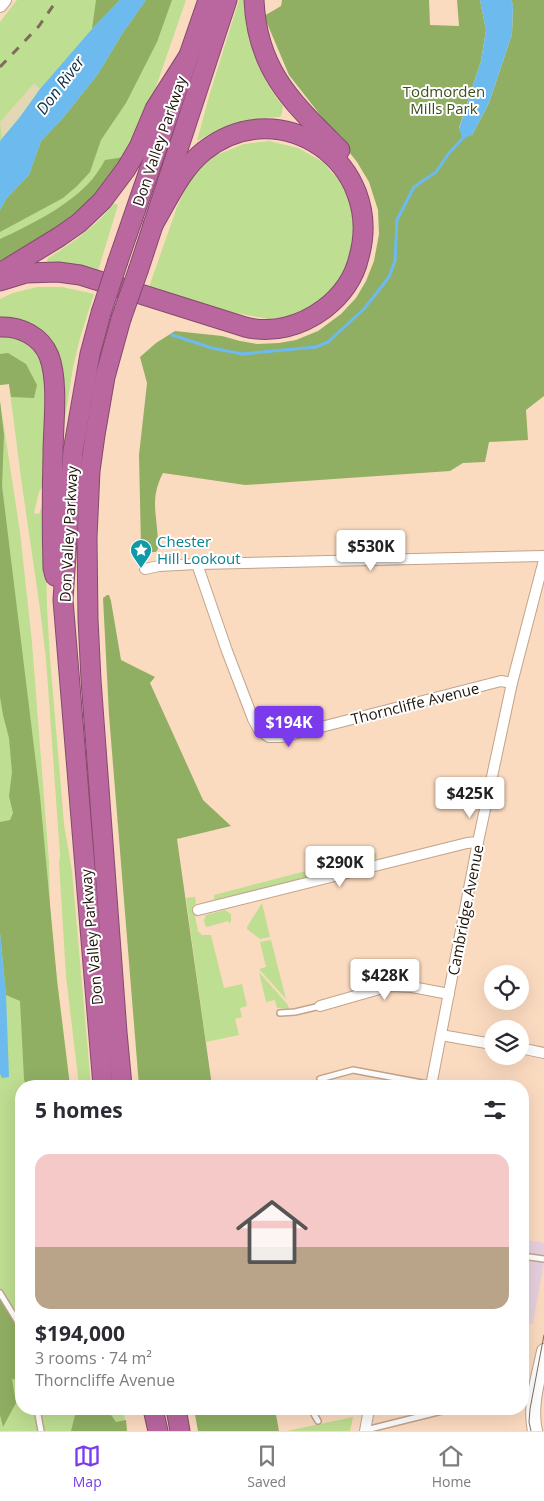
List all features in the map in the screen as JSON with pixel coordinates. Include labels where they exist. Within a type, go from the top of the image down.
[{"type":"highway","name":"Don Valley Parkway","points":[[102,1080],[62,600],[73,451],[90,354],[101,312],[208,0]]},
{"type":"highway","name":"Don Valley Parkway","points":[[121,1080],[116,1032],[88,618],[87,547],[90,471],[105,377],[121,319],[228,0]]},
{"type":"highway","points":[[0,290],[35,280],[69,282],[90,287],[231,333],[257,338],[276,338],[304,332],[338,310],[359,283],[370,256],[373,225],[368,198],[354,168],[340,150],[284,90],[268,66],[259,40],[254,0]]},
{"type":"highway","points":[[0,273],[59,237],[102,201],[126,169],[139,146],[155,109],[188,58]]},
{"type":"highway","points":[[0,281],[34,272],[58,272],[80,275],[239,326],[276,330],[311,318],[342,292],[358,262],[362,248],[364,222],[356,190],[349,176],[336,160],[317,144],[301,136],[280,130],[264,129],[236,134],[204,151],[185,171],[153,225]]},
{"type":"highway","points":[[0,327],[12,327],[34,336],[48,355],[52,367],[54,403],[51,510],[53,568],[62,600]]},
{"type":"highway","points":[[154,1415],[158,1431]]},
{"type":"highway","points":[[177,1415],[180,1431]]},
{"type":"main road","points":[[0,5],[4,0]]},
{"type":"main road","points":[[535,1431],[534,1408],[544,1351]]},
{"type":"street","points":[[145,569],[159,566],[197,564],[544,558]]},
{"type":"street","name":"Cambridge Avenue","points":[[435,1080],[441,1035],[478,842],[512,684],[544,558]]},
{"type":"street","name":"Thorncliffe Avenue","points":[[197,564],[227,651],[253,718],[259,730],[269,737],[282,736],[501,681],[512,684]]},
{"type":"street","points":[[198,910],[467,843],[478,842]]},
{"type":"street","points":[[320,1006],[390,986],[405,986],[449,994]]},
{"type":"street","points":[[441,1035],[484,1043]]},
{"type":"street","points":[[529,1050],[544,1053]]},
{"type":"street","points":[[365,1431],[368,1415]]},
{"type":"lane","points":[[280,1013],[295,1012],[320,1006]]},
{"type":"lane","points":[[320,1079],[353,1070],[404,1080]]},
{"type":"lane","points":[[529,1257],[544,1260]]},
{"type":"lane","points":[[0,1293],[15,1317]]},
{"type":"lane","points":[[38,1415],[41,1431]]},
{"type":"lane","points":[[314,1415],[318,1421]]},
{"type":"lane","points":[[365,1431],[427,1415]]},
{"type":"shaded area","points":[[529,1240],[544,1243],[544,1262],[533,1324],[529,1323]]},
{"type":"green space","points":[[17,0],[186,0],[149,107],[124,157],[0,265],[0,22]]},
{"type":"green space","points":[[96,0],[120,0],[92,29]]},
{"type":"green space","points":[[146,0],[172,0],[157,42],[126,103],[101,140],[90,172],[63,198],[0,232],[0,210],[6,199],[29,175],[41,141],[63,118],[98,74],[122,34]]},
{"type":"green space","points":[[239,0],[246,0],[248,28],[255,56],[274,95],[283,106],[282,113],[280,117],[237,123],[197,141],[210,93]]},
{"type":"green space","name":"Todmorden Mills Park","points":[[282,0],[429,0],[430,25],[459,26],[457,0],[480,0],[486,30],[481,61],[459,128],[472,135],[489,103],[512,34],[513,5],[511,0],[544,0],[544,396],[526,410],[528,440],[489,442],[485,462],[463,463],[450,471],[245,485],[163,473],[156,492],[155,501],[158,549],[156,552],[146,552],[141,546],[139,455],[147,383],[140,357],[156,343],[175,331],[222,336],[257,344],[296,340],[318,331],[341,314],[356,298],[366,281],[374,261],[379,234],[378,210],[369,182],[357,162],[289,75],[264,16],[281,6]]},
{"type":"green space","points":[[269,141],[298,148],[323,162],[340,182],[352,207],[356,235],[349,265],[329,296],[297,315],[269,319],[219,310],[148,290],[177,207],[193,173],[214,156],[244,144]]},
{"type":"green space","points":[[124,157],[92,199],[65,224],[0,265],[0,239],[68,202],[90,182],[105,160]]},
{"type":"green space","points":[[114,203],[118,205],[97,274],[48,263],[48,258],[92,227]]},
{"type":"green space","points":[[37,287],[62,287],[94,294],[73,367],[63,433],[49,339],[41,330],[33,325],[0,318],[0,299],[13,293]]},
{"type":"green space","points":[[0,335],[20,340],[29,345],[37,353],[41,361],[46,380],[43,486],[39,492],[34,513],[39,514],[45,498],[50,658],[64,824],[72,871],[90,1080],[78,1080],[66,976],[60,855],[46,659],[9,384],[0,385]]},
{"type":"green space","points":[[8,353],[26,364],[37,385],[34,398],[11,397],[9,384],[0,385],[0,354]]},
{"type":"green space","points":[[0,401],[20,532],[32,643],[49,862],[50,909],[69,1080],[15,1080],[15,1415],[124,1415],[127,1431],[0,1431]]},
{"type":"green space","points":[[0,401],[4,435],[2,486],[40,796],[57,980],[69,1080],[24,1080],[20,1001],[6,995],[0,933],[0,822],[10,820],[13,813],[9,796],[12,772],[9,738],[0,697]]},
{"type":"green space","points":[[109,595],[111,601],[121,660],[155,677],[150,683],[203,800],[231,826],[177,839],[211,1080],[139,1080],[109,715],[103,598]]},
{"type":"green space","points":[[376,853],[377,858],[315,874],[314,869]]},
{"type":"green space","points":[[306,871],[307,877],[214,900],[214,895]]},
{"type":"green space","points":[[195,897],[196,904],[193,906],[198,931],[202,935],[211,935],[224,988],[242,984],[247,1006],[240,1008],[242,1017],[235,1019],[239,1035],[206,1042],[186,898]]},
{"type":"green space","points":[[262,903],[270,937],[260,939],[247,927]]},
{"type":"green space","points":[[225,910],[231,914],[231,922],[229,923],[228,921],[207,927],[205,925],[206,915]]},
{"type":"green space","points":[[271,940],[286,999],[259,969],[266,967],[260,942]]},
{"type":"green space","points":[[259,972],[288,1005],[289,1009],[277,1008],[275,1000],[266,1002]]},
{"type":"green space","points":[[0,1298],[15,1324],[15,1379],[12,1379],[15,1405],[3,1427],[0,1415]]},
{"type":"green space","points":[[75,1415],[111,1415],[116,1422],[126,1420],[127,1431],[71,1431]]},
{"type":"green space","points":[[195,1415],[276,1415],[279,1431],[198,1431]]},
{"type":"green space","points":[[353,1417],[350,1431],[287,1431]]},
{"type":"sand","points":[[34,83],[40,89],[2,138],[0,122]]},
{"type":"water","name":"Don River","points":[[120,0],[146,0],[122,34],[98,74],[63,118],[41,141],[29,175],[6,199],[0,210],[0,141],[40,89]]},
{"type":"water","points":[[480,0],[511,0],[513,5],[512,34],[489,103],[472,135],[463,139],[459,129],[481,61],[486,30]]},
{"type":"water","points":[[0,933],[6,995],[9,1077],[2,1078],[0,1074]]},
{"type":"waterway","points":[[172,335],[212,348],[242,354],[316,347],[328,342],[364,309],[389,277],[395,261],[397,220],[414,187],[436,172],[449,153],[464,137]]},
{"type":"tram line","points":[[531,1431],[529,1422],[530,1409],[544,1335]]},
{"type":"railway","points":[[0,67],[39,26],[57,0]]},
{"type":"place","name":"Chester Hill Lookout","points":[[141,569]]}]
